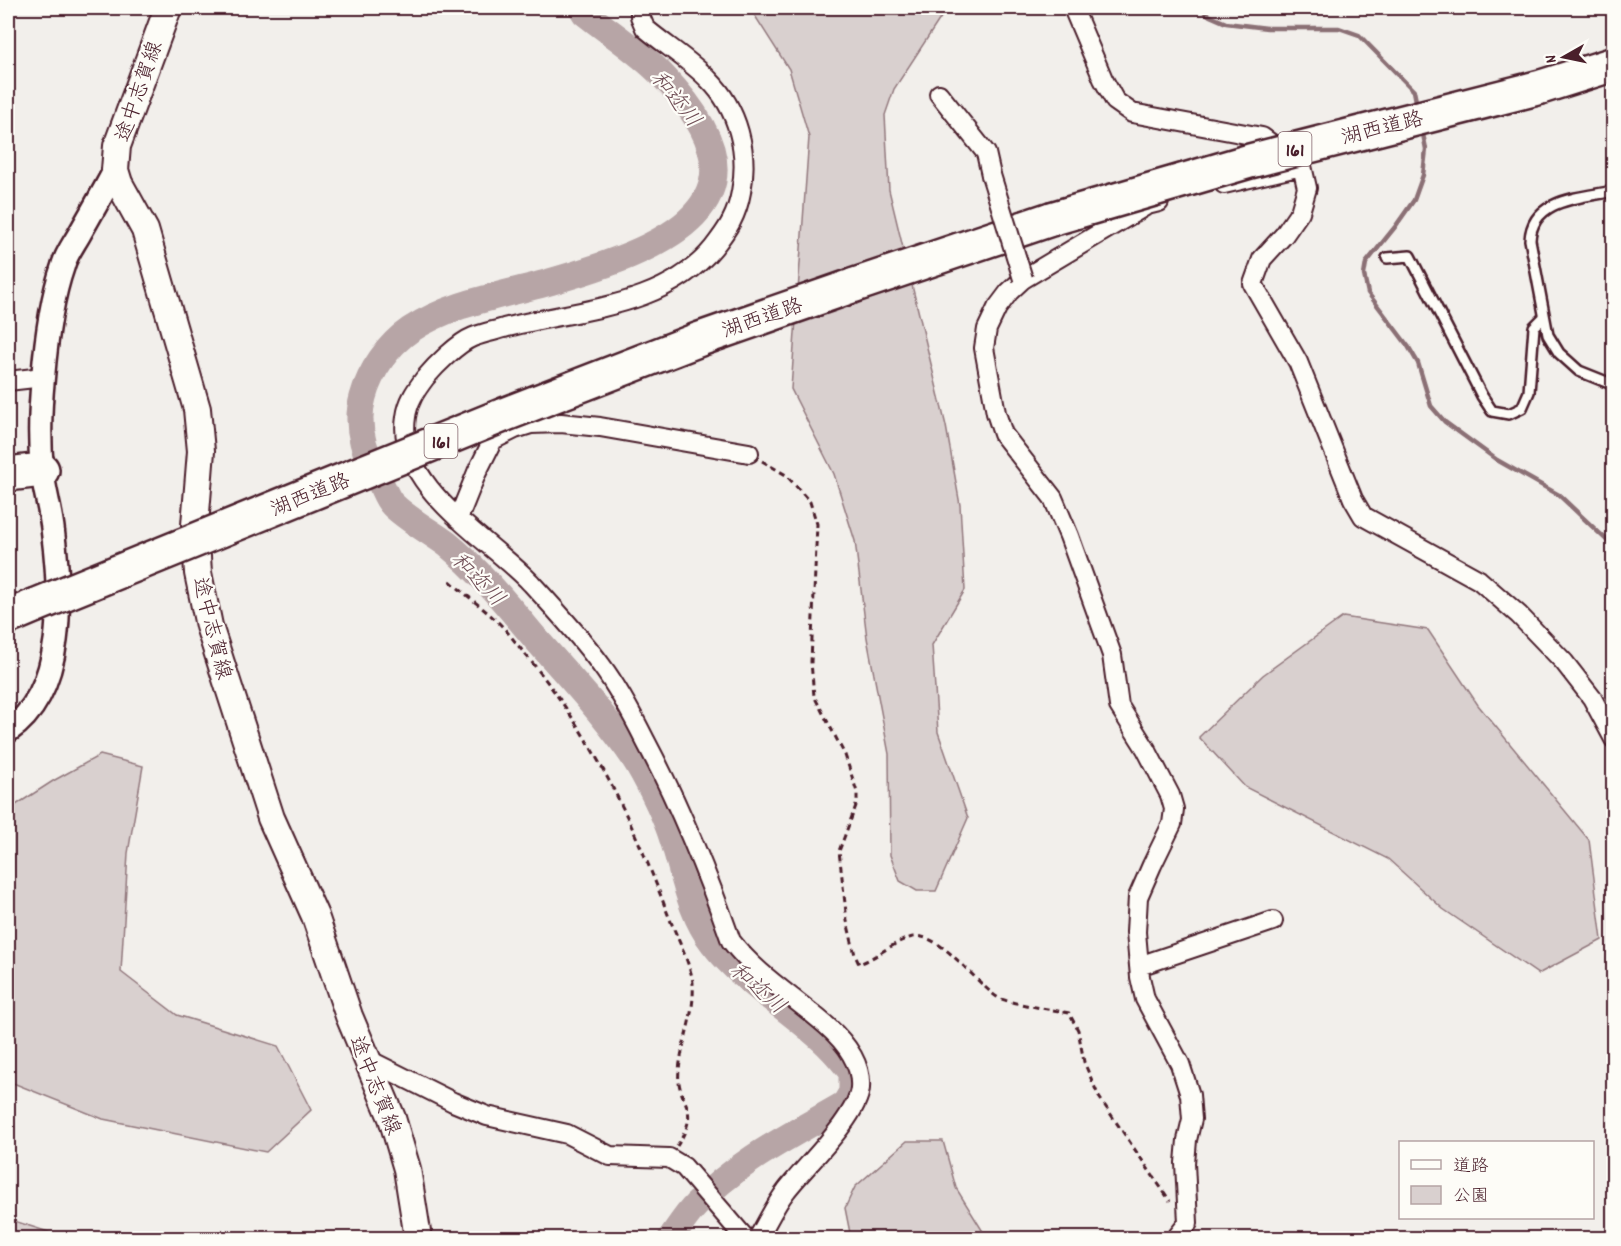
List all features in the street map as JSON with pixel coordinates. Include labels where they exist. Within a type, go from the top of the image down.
[{"type":"highway","name":"湖西道路","points":[[1541,87],[1614,64]]},
{"type":"highway","name":"湖西道路","points":[[21,611],[506,414],[700,339],[852,286],[1052,219],[1250,161],[1541,87],[1614,72]]},
{"type":"highway","points":[[8,474],[42,470]]},
{"type":"main road","name":"途中志賀線","points":[[168,8],[117,146],[116,170],[119,183],[145,230],[197,409],[201,451],[195,525],[198,573],[209,626],[271,818],[315,916],[349,1016],[392,1119],[406,1169],[418,1239]]},
{"type":"street","points":[[640,8],[640,16],[645,28],[709,80],[731,109],[739,131],[744,157],[744,180],[740,201],[730,226],[706,256],[688,272],[656,291],[608,306],[534,320],[471,338],[434,367],[412,396],[406,417],[405,440],[421,478],[445,507],[526,577],[558,611],[602,666],[633,716],[669,785],[731,941],[763,976],[828,1027],[846,1045],[859,1068],[860,1089],[857,1101],[841,1126],[784,1193],[758,1239]]},
{"type":"street","points":[[1073,8],[1103,79],[1115,101],[1132,113],[1262,137],[1302,166],[1307,188],[1300,212],[1284,235],[1262,259],[1253,284],[1298,362],[1353,499],[1363,516],[1479,580],[1519,615],[1564,662],[1592,698],[1614,739]]},
{"type":"street","points":[[939,94],[986,153],[1023,279]]},
{"type":"street","points":[[1176,1239],[1188,1223],[1185,1163],[1192,1119],[1190,1095],[1180,1064],[1145,999],[1136,932],[1138,897],[1172,824],[1174,809],[1170,795],[1146,749],[1119,706],[1112,655],[1053,498],[1003,434],[996,412],[984,348],[987,329],[997,308],[1023,279],[1147,205],[1302,166]]},
{"type":"street","points":[[8,730],[31,709],[40,691],[52,662],[57,631],[58,589],[54,542],[42,470],[40,430],[43,377],[52,312],[63,264],[116,170]]},
{"type":"street","points":[[8,381],[43,377]]},
{"type":"street","points":[[458,519],[493,440],[514,429],[531,424],[561,423],[600,427],[749,453]]},
{"type":"street","points":[[1139,966],[1273,921]]},
{"type":"street","points":[[367,1059],[453,1102],[487,1116],[567,1134],[610,1156],[677,1162],[721,1209],[745,1239]]},
{"type":"lane","points":[[1614,190],[1553,204],[1538,214],[1530,229],[1530,240],[1548,335],[1559,353],[1579,371],[1614,385]]},
{"type":"lane","points":[[1387,258],[1410,256],[1482,396],[1492,411],[1509,414],[1522,408],[1529,392],[1534,327],[1544,317]]},
{"type":"path","points":[[749,453],[786,475],[810,502],[817,524],[812,662],[814,696],[846,755],[857,792],[857,803],[839,851],[847,921],[859,964],[904,940],[920,936],[935,941],[999,998],[1070,1013],[1078,1030],[1084,1062],[1099,1097],[1176,1210]]},
{"type":"path","points":[[450,581],[498,623],[550,684],[582,731],[624,809],[646,856],[693,982],[690,1020],[679,1068],[678,1083],[690,1117],[677,1162]]},
{"type":"green space","points":[[750,8],[947,8],[894,89],[885,115],[889,190],[946,426],[960,505],[965,590],[932,645],[938,732],[968,818],[936,891],[917,891],[900,881],[890,855],[889,754],[867,638],[855,541],[834,474],[791,389],[809,137],[789,69]]},
{"type":"green space","points":[[1343,617],[1428,630],[1478,705],[1589,840],[1602,940],[1538,974],[1443,909],[1388,859],[1245,787],[1199,737],[1263,675]]},
{"type":"green space","points":[[100,755],[143,766],[128,853],[121,972],[177,1015],[278,1046],[311,1110],[266,1152],[103,1119],[8,1081],[8,810],[53,781]]},
{"type":"green space","points":[[907,1141],[943,1141],[956,1188],[987,1238],[851,1238],[845,1208],[855,1187]]},
{"type":"green space","points":[[8,1219],[67,1238],[8,1238]]},
{"type":"waterway","name":"和迩川","points":[[582,8],[585,13],[662,75],[698,120],[713,157],[711,189],[694,215],[666,237],[630,255],[589,270],[459,307],[410,330],[394,343],[375,368],[363,397],[360,420],[366,453],[390,502],[447,544],[482,577],[595,706],[633,756],[664,815],[691,900],[713,943],[740,972],[818,1035],[852,1072],[852,1092],[845,1104],[748,1161],[692,1209],[671,1238]]},
{"type":"waterway","points":[[1200,8],[1210,16],[1226,23],[1267,28],[1339,28],[1359,35],[1414,91],[1417,106]]},
{"type":"waterway","points":[[1422,129],[1426,149],[1423,175],[1414,200],[1366,263],[1364,275],[1368,293],[1408,346],[1418,363],[1431,406],[1445,422],[1497,460],[1559,495],[1614,547]]}]
